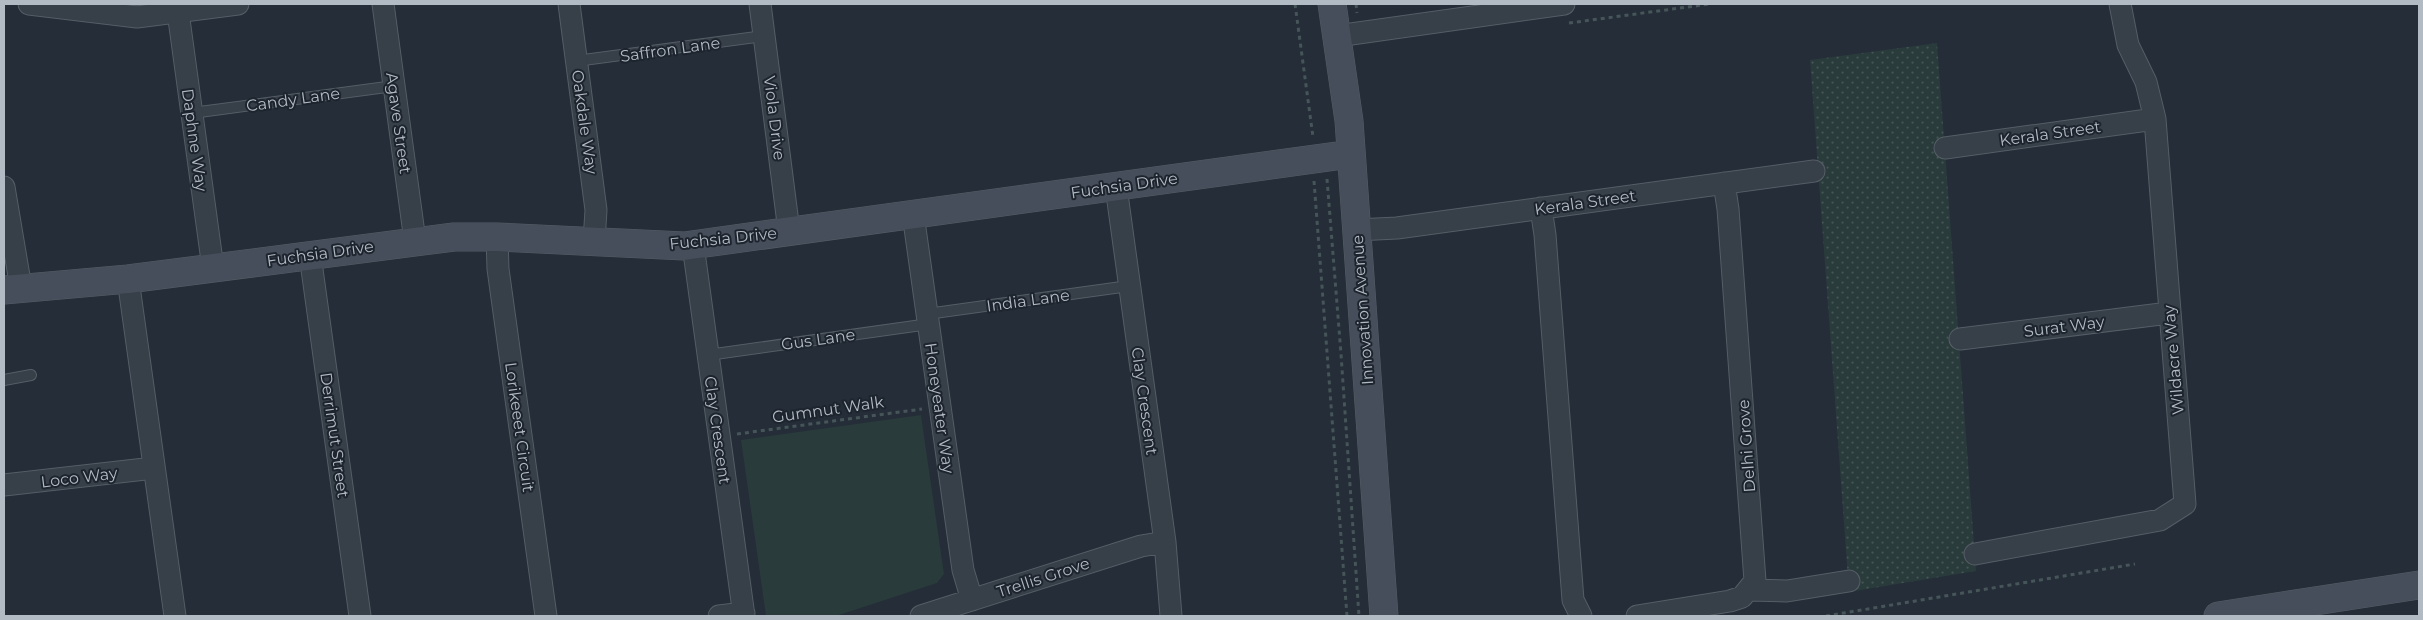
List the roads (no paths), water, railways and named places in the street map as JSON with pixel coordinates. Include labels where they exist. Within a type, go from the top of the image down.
[{"type":"street","points":[[29,4],[137,17],[238,4]]},
{"type":"street","name":"Agave Street","points":[[383,4],[415,241]]},
{"type":"street","name":"Oakdale Way","points":[[569,4],[596,210],[594,241]]},
{"type":"street","name":"Viola Drive","points":[[760,4],[790,231]]},
{"type":"street","name":"Innovation Avenue","points":[[1332,4],[1349,121],[1384,616]]},
{"type":"street","points":[[1337,36],[1564,4]]},
{"type":"street","name":"Wildacre Way","points":[[1975,554],[2160,520],[2185,504],[2155,118],[2146,82],[2128,45],[2120,4]]},
{"type":"street","name":"Daphne Way","points":[[178,12],[213,268]]},
{"type":"street","name":"Kerala Street","points":[[1945,148],[2155,118]]},
{"type":"street","name":"Fuchsia Drive","points":[[12,289],[128,280],[454,237],[693,245],[1350,154]]},
{"type":"street","name":"Kerala Street","points":[[1356,230],[1397,228],[1814,171]]},
{"type":"street","name":"Delhi Grove","points":[[1724,183],[1728,210],[1754,567],[1754,581],[1750,590]]},
{"type":"street","points":[[4,187],[12,289]]},
{"type":"street","name":"Clay Crescent","points":[[1116,187],[1165,542],[1171,616]]},
{"type":"street","points":[[1542,208],[1573,600],[1581,616]]},
{"type":"street","name":"Honeyeater Way","points":[[914,214],[963,570],[972,600]]},
{"type":"street","name":"Lorikeeet Circuit","points":[[497,237],[498,269],[546,616]]},
{"type":"street","name":"Clay Crescent","points":[[693,245],[744,614]]},
{"type":"street","name":"Derrimut Street","points":[[310,255],[360,616]]},
{"type":"street","points":[[128,280],[175,616]]},
{"type":"street","name":"Surat Way","points":[[1960,340],[2169,313]]},
{"type":"street","name":"Loco Way","points":[[4,486],[154,468]]},
{"type":"street","name":"Trellis Grove","points":[[921,616],[1141,546],[1165,542]]},
{"type":"street","points":[[1637,616],[1730,601],[1742,597],[1750,590],[1787,592],[1849,581]]},
{"type":"street","points":[[2218,616],[2419,585]]},
{"type":"street","points":[[719,616],[744,614]]},
{"type":"lane","name":"Saffron Lane","points":[[576,61],[764,36]]},
{"type":"lane","name":"Candy Lane","points":[[192,113],[394,86]]},
{"type":"lane","name":"India Lane","points":[[928,319],[1130,286]]},
{"type":"lane","name":"Gus Lane","points":[[708,355],[928,319]]},
{"type":"lane","points":[[4,380],[31,375]]}]
